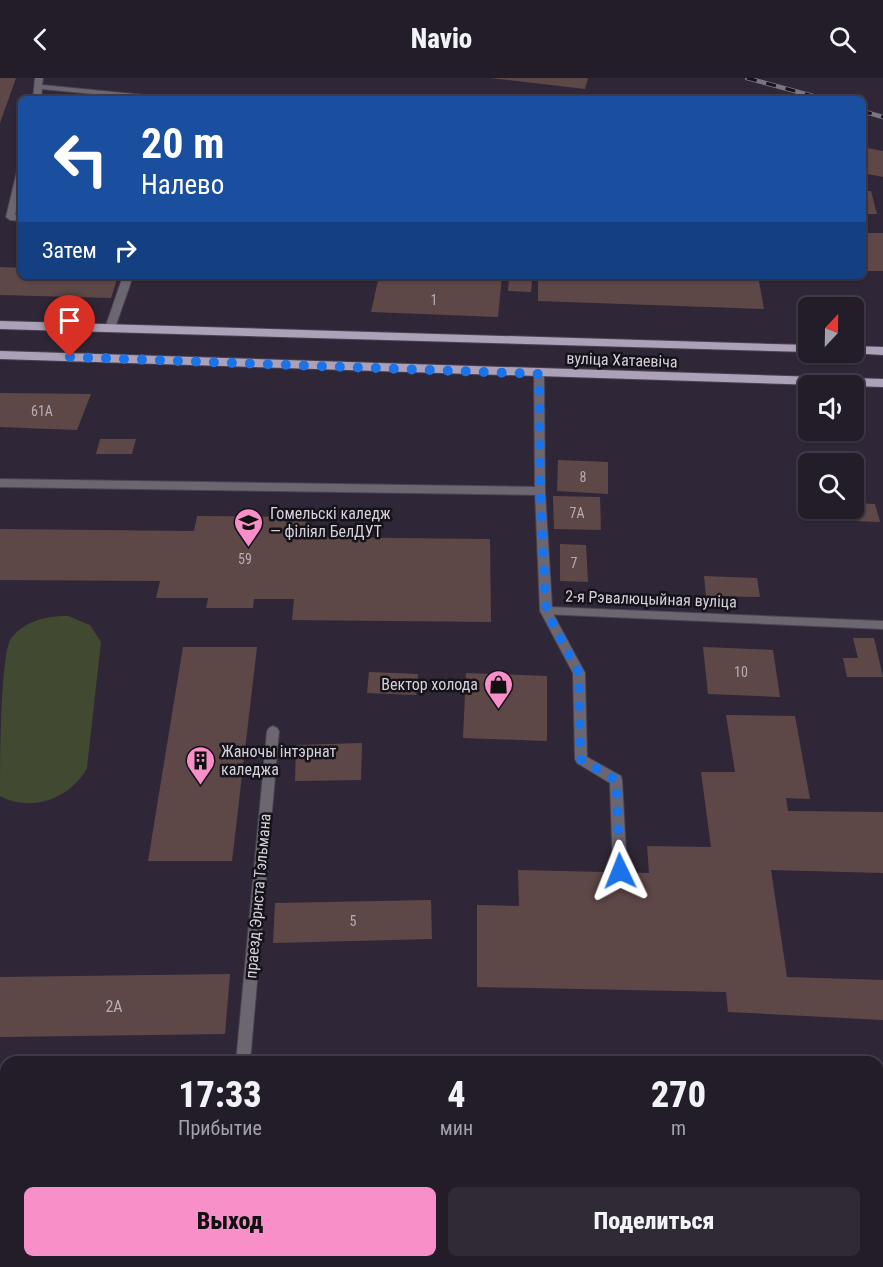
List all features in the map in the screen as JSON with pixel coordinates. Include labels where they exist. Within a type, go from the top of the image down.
[{"type":"main road","name":"вуліца Хатаевіча","points":[[0,325],[798,349]]},
{"type":"main road","points":[[864,350],[883,351]]},
{"type":"main road","name":"вуліца Хатаевіча","points":[[0,355],[259,362],[539,374],[883,383]]},
{"type":"street","points":[[40,83],[138,96]]},
{"type":"street","points":[[18,182],[10,217],[18,218]]},
{"type":"street","points":[[110,328],[128,279]]},
{"type":"street","name":"2-я Рэвалюцыйная вуліца","points":[[539,374],[540,491],[546,611],[883,625]]},
{"type":"street","points":[[0,483],[540,491]]},
{"type":"street","points":[[546,611],[579,673],[580,759],[616,780],[620,871]]},
{"type":"street","name":"праезд Эрнста Тэльмана","points":[[244,1056],[273,731]]},
{"type":"green space","points":[[68,616],[90,625],[101,642],[87,768],[71,787],[50,800],[37,803],[12,801],[0,796],[2,691],[10,640],[28,624],[51,617]]},
{"type":"building","points":[[0,78],[16,78],[0,123]]},
{"type":"building","points":[[490,78],[588,78],[585,89]]},
{"type":"building","points":[[866,148],[883,151],[883,177],[866,174]]},
{"type":"building","points":[[866,191],[871,191],[877,214],[866,214]]},
{"type":"building","points":[[866,233],[883,233],[883,271],[866,271]]},
{"type":"building","points":[[0,267],[18,268],[18,279],[117,279],[111,298],[0,295]]},
{"type":"building","points":[[378,279],[502,279],[498,317],[371,312]]},
{"type":"building","points":[[509,279],[532,280],[531,292],[508,291]]},
{"type":"building","points":[[538,279],[759,279],[764,309],[538,301]]},
{"type":"building","points":[[0,393],[91,394],[77,430],[0,427]]},
{"type":"building","points":[[100,439],[136,439],[132,454],[96,454]]},
{"type":"building","points":[[558,460],[608,462],[608,494],[557,491]]},
{"type":"building","points":[[553,496],[600,497],[601,530],[554,529]]},
{"type":"building","points":[[864,503],[875,504],[880,522],[828,520],[864,519]]},
{"type":"building","points":[[197,516],[306,517],[304,537],[490,539],[491,622],[292,620],[294,599],[254,599],[253,608],[206,608],[208,598],[156,598],[160,581],[0,580],[0,529],[194,531]]},
{"type":"building","points":[[560,544],[586,545],[588,582],[560,581]]},
{"type":"building","points":[[704,576],[757,578],[760,597],[706,596]]},
{"type":"building","points":[[853,638],[874,638],[883,677],[847,677],[843,658],[858,658]]},
{"type":"building","name":"Жаночы інтэрнат каледжа","points":[[183,647],[257,647],[232,861],[148,861]]},
{"type":"building","points":[[703,647],[773,650],[780,697],[708,694]]},
{"type":"building","points":[[369,672],[418,674],[416,695],[367,693]]},
{"type":"building","points":[[466,673],[547,676],[547,741],[463,738]]},
{"type":"building","points":[[726,715],[795,716],[810,799],[786,798],[788,811],[883,812],[883,873],[771,870],[787,977],[883,980],[883,1020],[728,1012],[726,992],[477,987],[477,905],[519,906],[518,870],[649,873],[647,846],[711,847],[701,772],[735,772]]},
{"type":"building","points":[[362,743],[361,780],[295,781],[296,745]]},
{"type":"building","points":[[431,900],[432,939],[273,943],[275,903]]},
{"type":"building","points":[[230,974],[225,1034],[0,1037],[0,977]]},
{"type":"railway","points":[[747,78],[813,96]]},
{"type":"railway","points":[[866,112],[883,117]]},
{"type":"place","name":"Гомельскі каледж — філіял БелДУТ","points":[[249,548]]},
{"type":"place","name":"Вектор холода","points":[[499,710]]},
{"type":"place","name":"Жаночы інтэрнат каледжа","points":[[200,786]]},
{"type":"route","points":[[70,357],[259,362],[539,374],[540,491],[546,611],[579,673],[580,759],[616,780],[620,871]]}]
